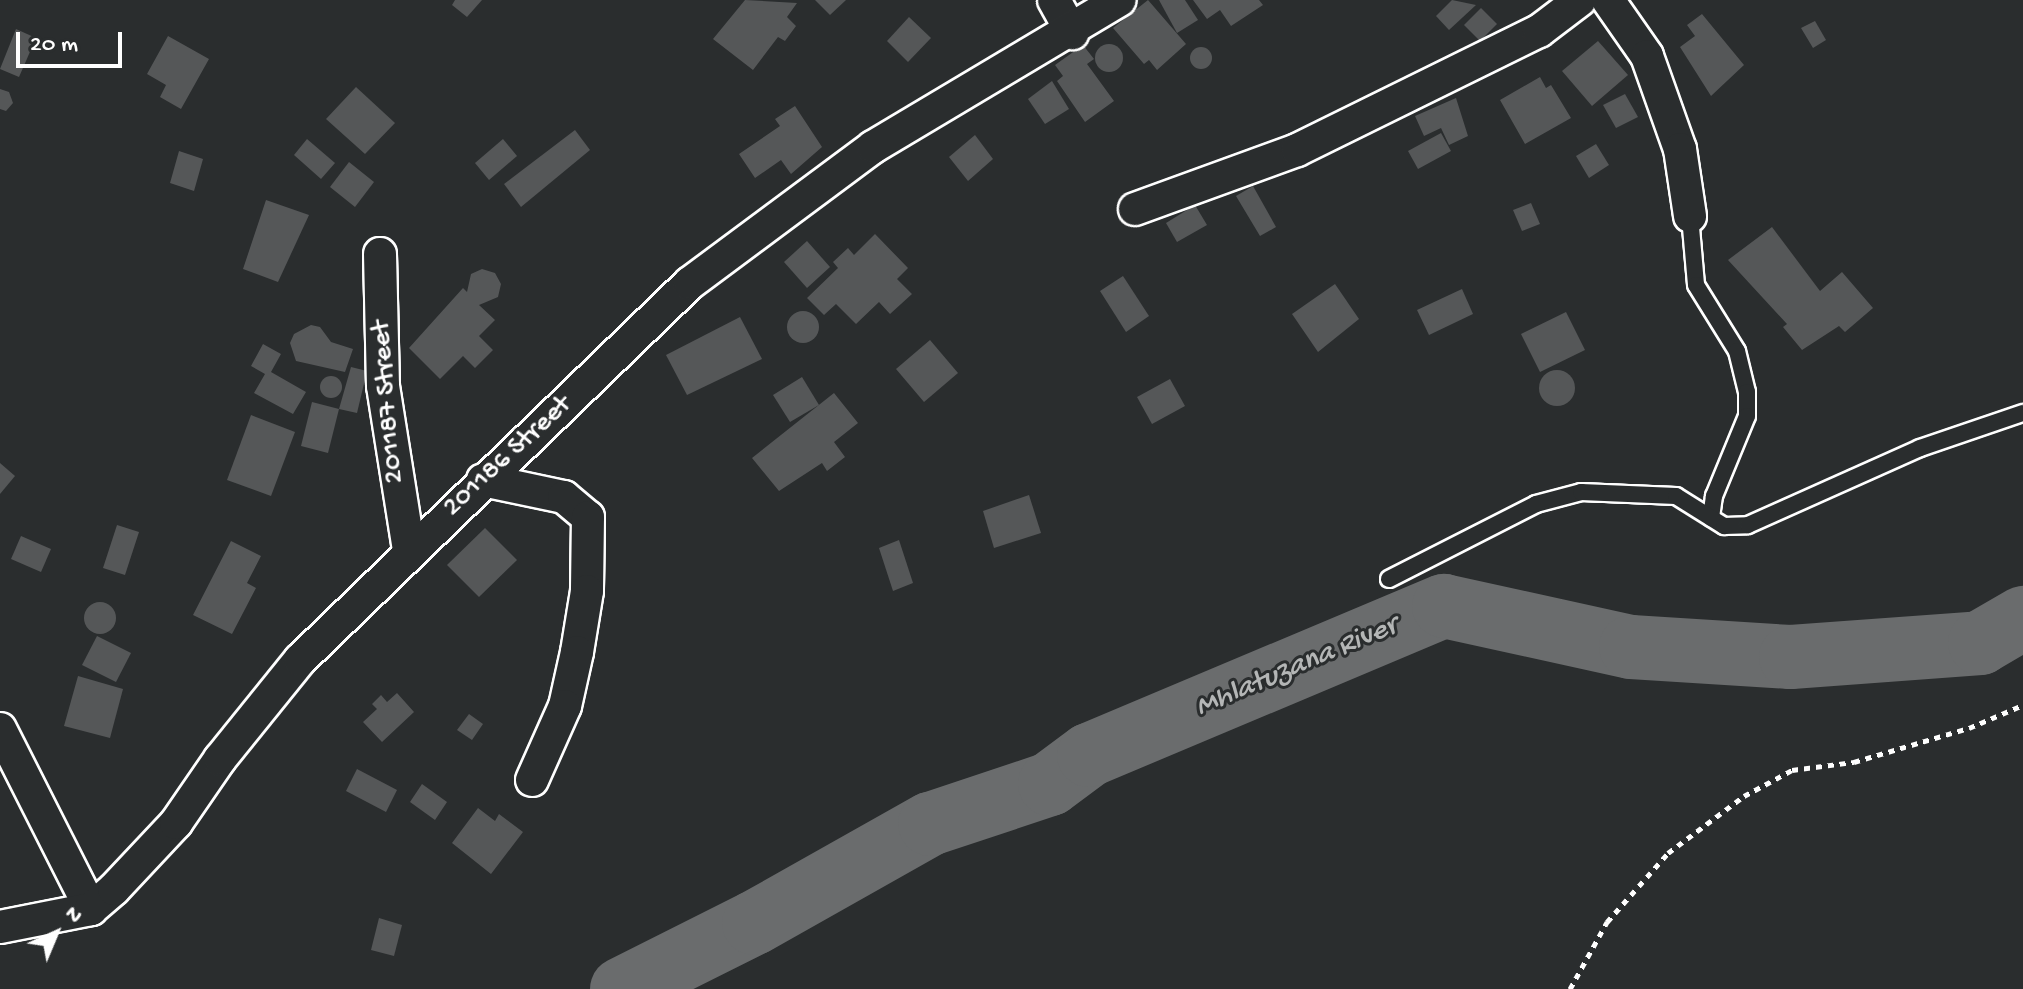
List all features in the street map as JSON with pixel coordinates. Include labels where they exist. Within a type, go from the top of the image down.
[{"type":"street","points":[[1054,0],[1072,33]]},
{"type":"street","name":"201186 Street","points":[[91,909],[176,823],[273,690],[409,550],[690,283],[873,147],[1072,33],[1120,0]]},
{"type":"street","points":[[1135,209],[1297,150],[1539,31],[1580,0]]},
{"type":"street","points":[[1608,0],[1620,0]]},
{"type":"street","points":[[1608,0],[1647,56],[1680,149],[1690,216]]},
{"type":"street","name":"201187 Street","points":[[380,254],[383,386],[409,550]]},
{"type":"street","points":[[483,480],[564,497],[588,517],[587,591],[577,652],[565,706],[532,780]]},
{"type":"street","points":[[0,729],[91,909],[0,927]]},
{"type":"lane","points":[[1690,216],[1696,285],[1737,351],[1747,392],[1747,416],[1714,496],[1711,518]]},
{"type":"lane","points":[[1389,579],[1563,494],[1628,490],[1663,494],[1685,500],[1729,528],[1748,525],[1920,448],[2023,413]]},
{"type":"path","points":[[1570,989],[1607,922],[1668,853],[1744,796],[1792,770],[1854,762],[1969,728],[2023,705]]},
{"type":"building","points":[[455,0],[482,0],[467,17],[452,5]]},
{"type":"building","points":[[745,0],[797,3],[787,17],[796,26],[785,41],[778,37],[753,70],[713,39]]},
{"type":"building","points":[[815,0],[846,0],[830,15]]},
{"type":"building","points":[[1148,0],[1186,44],[1157,70],[1149,60],[1144,64],[1113,28]]},
{"type":"building","points":[[1159,0],[1185,0],[1198,20],[1177,33]]},
{"type":"building","points":[[1193,0],[1259,0],[1263,5],[1231,26],[1220,10],[1207,19]]},
{"type":"building","points":[[1452,0],[1476,5],[1449,30],[1436,16]]},
{"type":"building","points":[[1481,8],[1497,24],[1480,41],[1464,25]]},
{"type":"building","points":[[1702,14],[1744,65],[1711,96],[1680,47],[1695,36],[1687,25]]},
{"type":"building","points":[[909,17],[931,38],[908,62],[887,41]]},
{"type":"building","points":[[1815,21],[1826,40],[1813,48],[1801,28]]},
{"type":"building","points":[[16,29],[36,38],[19,77],[0,69]]},
{"type":"building","points":[[168,36],[209,59],[181,109],[160,97],[166,85],[147,74]]},
{"type":"building","points":[[1598,41],[1628,75],[1592,106],[1562,71]]},
{"type":"building","points":[[1109,44],[1119,48],[1123,58],[1119,68],[1109,72],[1099,68],[1095,58],[1099,48]]},
{"type":"building","points":[[1083,45],[1094,59],[1087,64],[1114,101],[1085,122],[1057,81],[1063,76],[1055,65]]},
{"type":"building","points":[[1201,47],[1209,50],[1212,58],[1209,66],[1201,69],[1193,66],[1190,58],[1193,50]]},
{"type":"building","points":[[1540,77],[1546,88],[1551,85],[1571,118],[1525,144],[1500,100]]},
{"type":"building","points":[[1052,81],[1069,109],[1045,124],[1028,99]]},
{"type":"building","points":[[356,87],[395,123],[365,154],[326,119]]},
{"type":"building","points":[[0,89],[9,92],[13,103],[6,111],[0,109]]},
{"type":"building","points":[[1625,94],[1638,117],[1616,128],[1603,105]]},
{"type":"building","points":[[1456,98],[1468,136],[1449,145],[1441,128],[1424,136],[1415,116]]},
{"type":"building","points":[[795,106],[822,147],[791,174],[781,160],[755,178],[739,154],[780,126],[775,119]]},
{"type":"building","points":[[575,130],[590,150],[521,207],[504,184]]},
{"type":"building","points":[[1441,133],[1451,151],[1418,169],[1408,151]]},
{"type":"building","points":[[975,135],[993,159],[968,181],[949,157]]},
{"type":"building","points":[[307,139],[335,163],[321,179],[294,155]]},
{"type":"building","points":[[503,139],[517,156],[489,180],[475,163]]},
{"type":"building","points":[[1596,144],[1609,165],[1589,178],[1576,156]]},
{"type":"building","points":[[179,151],[203,159],[194,191],[170,183]]},
{"type":"building","points":[[349,162],[374,182],[355,207],[330,187]]},
{"type":"building","points":[[1253,186],[1276,227],[1260,236],[1236,196]]},
{"type":"building","points":[[266,200],[309,215],[278,282],[243,269]]},
{"type":"building","points":[[1531,203],[1540,224],[1522,231],[1513,210]]},
{"type":"building","points":[[1195,205],[1207,225],[1177,242],[1166,223]]},
{"type":"building","points":[[1772,227],[1820,291],[1842,272],[1873,308],[1845,332],[1839,326],[1802,350],[1783,327],[1787,324],[1728,260]]},
{"type":"building","points":[[875,234],[908,268],[897,279],[912,294],[890,314],[879,302],[856,324],[836,304],[824,315],[807,298],[838,268],[833,262],[848,248],[854,255]]},
{"type":"building","points":[[807,241],[830,267],[807,288],[784,262]]},
{"type":"building","points":[[482,269],[495,273],[501,284],[498,297],[479,305],[495,320],[479,336],[493,350],[475,368],[463,356],[440,379],[409,348],[463,288],[467,292],[471,274]]},
{"type":"building","points":[[1123,276],[1149,316],[1126,332],[1100,291]]},
{"type":"building","points":[[1335,284],[1359,319],[1318,352],[1292,314]]},
{"type":"building","points":[[1462,289],[1473,314],[1429,335],[1417,310]]},
{"type":"building","points":[[803,311],[814,316],[819,327],[814,338],[803,343],[792,338],[787,327],[792,316]]},
{"type":"building","points":[[1566,312],[1585,350],[1540,372],[1521,334]]},
{"type":"building","points":[[740,317],[762,359],[687,395],[666,355]]},
{"type":"building","points":[[311,325],[320,327],[331,342],[353,349],[345,372],[296,361],[290,343],[294,334]]},
{"type":"building","points":[[930,340],[958,373],[924,402],[896,369]]},
{"type":"building","points":[[263,344],[281,354],[271,372],[306,392],[293,414],[254,393],[265,374],[251,366]]},
{"type":"building","points":[[351,367],[367,371],[357,413],[339,409]]},
{"type":"building","points":[[1557,370],[1570,375],[1575,388],[1570,401],[1557,406],[1544,401],[1539,388],[1544,375]]},
{"type":"building","points":[[331,376],[339,379],[342,387],[339,395],[331,398],[323,395],[320,387],[323,379]]},
{"type":"building","points":[[802,377],[819,405],[790,422],[773,395]]},
{"type":"building","points":[[1170,379],[1185,406],[1152,424],[1137,397]]},
{"type":"building","points":[[834,393],[858,423],[834,442],[845,457],[827,471],[822,463],[779,491],[752,458]]},
{"type":"building","points":[[312,402],[339,409],[328,453],[301,446]]},
{"type":"building","points":[[251,415],[295,432],[271,496],[227,480]]},
{"type":"building","points":[[0,463],[15,476],[0,494]]},
{"type":"building","points":[[1029,495],[1041,533],[994,548],[983,511]]},
{"type":"building","points":[[117,525],[139,532],[125,575],[103,568]]},
{"type":"building","points":[[485,528],[517,560],[479,597],[447,565]]},
{"type":"building","points":[[21,536],[51,549],[41,572],[11,559]]},
{"type":"building","points":[[899,540],[913,583],[893,591],[879,548]]},
{"type":"building","points":[[231,541],[261,556],[247,583],[256,588],[232,634],[193,615]]},
{"type":"building","points":[[100,602],[111,607],[116,618],[111,629],[100,634],[89,629],[84,618],[89,607]]},
{"type":"building","points":[[97,636],[131,653],[116,682],[82,665]]},
{"type":"building","points":[[78,676],[123,689],[110,738],[64,726]]},
{"type":"building","points":[[397,693],[414,712],[382,742],[363,722],[377,709],[372,704],[381,695],[387,702]]},
{"type":"building","points":[[469,714],[483,724],[472,740],[457,730]]},
{"type":"building","points":[[357,769],[397,790],[386,812],[346,791]]},
{"type":"building","points":[[422,784],[447,802],[435,820],[410,802]]},
{"type":"building","points":[[478,808],[495,821],[499,814],[523,832],[491,874],[452,843]]},
{"type":"building","points":[[379,918],[402,925],[394,956],[371,950]]},
{"type":"waterway","name":"Mhlatuzana River","points":[[622,989],[754,923],[930,824],[1050,784],[1089,755],[1444,606],[1631,647],[1791,657],[1980,643],[2023,618]]}]
